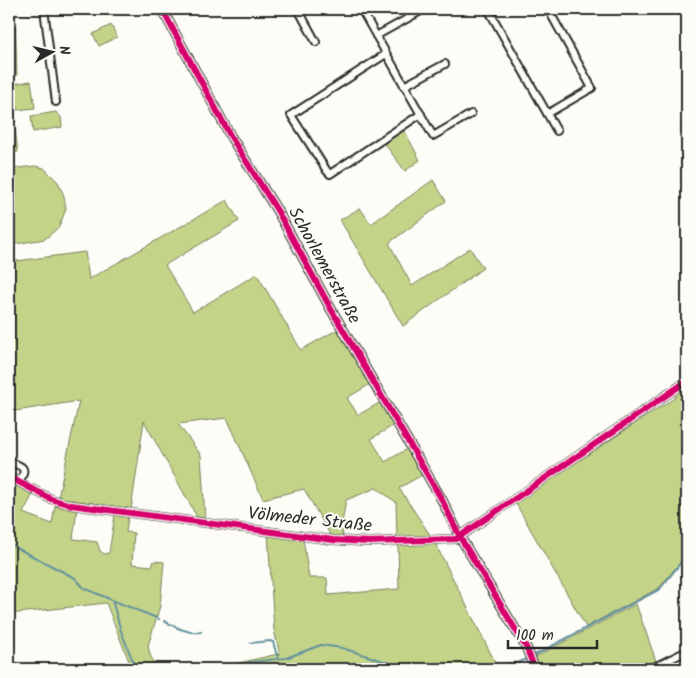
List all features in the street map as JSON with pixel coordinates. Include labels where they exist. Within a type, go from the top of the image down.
[{"type":"street","points":[[44,9],[56,102]]},
{"type":"street","name":"Schorlemerstraße","points":[[162,9],[231,137],[278,212],[460,537],[526,647],[535,669]]},
{"type":"street","points":[[298,9],[316,42]]},
{"type":"street","points":[[361,9],[433,136],[471,114]]},
{"type":"street","points":[[488,9],[557,131]]},
{"type":"street","points":[[547,114],[592,88],[548,9]]},
{"type":"street","points":[[376,36],[421,11]]},
{"type":"street","points":[[386,54],[291,115],[330,174],[421,114]]},
{"type":"street","points":[[404,86],[445,64]]},
{"type":"street","name":"Völmeder Straße","points":[[9,477],[51,499],[71,505],[333,540],[369,542],[456,540],[687,381]]},
{"type":"street","points":[[9,462],[22,467],[24,470],[24,474],[19,482]]},
{"type":"street","points":[[650,669],[687,652]]},
{"type":"green space","points":[[15,13],[17,76],[9,77],[9,14]]},
{"type":"green space","points":[[111,25],[117,37],[99,46],[93,34]]},
{"type":"green space","points":[[31,81],[35,108],[17,110],[13,84]]},
{"type":"green space","points":[[9,83],[18,152],[9,153]]},
{"type":"green space","points":[[56,112],[61,117],[62,127],[33,132],[31,116]]},
{"type":"green space","points":[[404,130],[420,160],[405,171],[384,143]]},
{"type":"green space","points":[[35,166],[44,168],[58,182],[64,196],[66,209],[59,227],[45,239],[9,245],[9,169]]},
{"type":"green space","points":[[433,180],[446,201],[389,243],[412,286],[470,248],[483,268],[403,326],[340,220],[360,208],[371,224]]},
{"type":"green space","points":[[227,200],[239,221],[165,265],[193,312],[257,274],[301,350],[340,328],[372,383],[347,398],[358,415],[381,402],[394,425],[371,439],[385,462],[407,449],[422,475],[399,488],[432,538],[397,539],[396,502],[376,488],[346,500],[342,523],[343,539],[332,538],[304,489],[263,499],[227,418],[178,424],[201,455],[205,518],[197,517],[144,421],[131,509],[58,498],[79,401],[9,412],[9,262],[85,252],[89,279]]},
{"type":"green space","points":[[687,384],[687,554],[659,588],[586,627],[515,502],[676,397],[674,393]]},
{"type":"green space","points":[[9,480],[33,494],[23,513],[52,524],[55,506],[77,509],[73,539],[97,542],[100,551],[104,554],[109,553],[115,514],[128,516],[126,532],[134,533],[132,564],[152,566],[154,561],[164,562],[160,606],[148,646],[157,669],[132,669],[106,603],[9,614]]},
{"type":"green space","points":[[268,533],[303,539],[309,578],[327,578],[328,595],[399,589],[398,542],[434,541],[496,664],[516,662],[519,669],[226,669],[234,664],[280,655],[274,630]]},
{"type":"green space","points":[[636,604],[657,664],[647,669],[540,669],[535,657]]},
{"type":"waterway","points":[[9,543],[75,578],[84,588],[112,600],[121,631],[136,669]]},
{"type":"waterway","points":[[533,656],[660,589],[687,555]]},
{"type":"waterway","points":[[112,600],[159,619]]},
{"type":"waterway","points":[[164,621],[186,631],[201,632]]},
{"type":"waterway","points":[[251,643],[273,642],[278,659]]},
{"type":"waterway","points":[[227,669],[251,662],[286,658],[321,645],[342,648],[393,664],[432,669]]},
{"type":"waterway","points":[[481,669],[515,664],[529,658]]},
{"type":"railway","points":[[9,650],[18,669]]},
{"type":"cycle path","points":[[162,9],[231,137],[278,212],[331,309],[442,500],[460,537],[526,647],[535,669]]},
{"type":"cycle path","points":[[9,477],[51,499],[71,505],[333,540],[369,542],[456,539],[687,381]]}]
